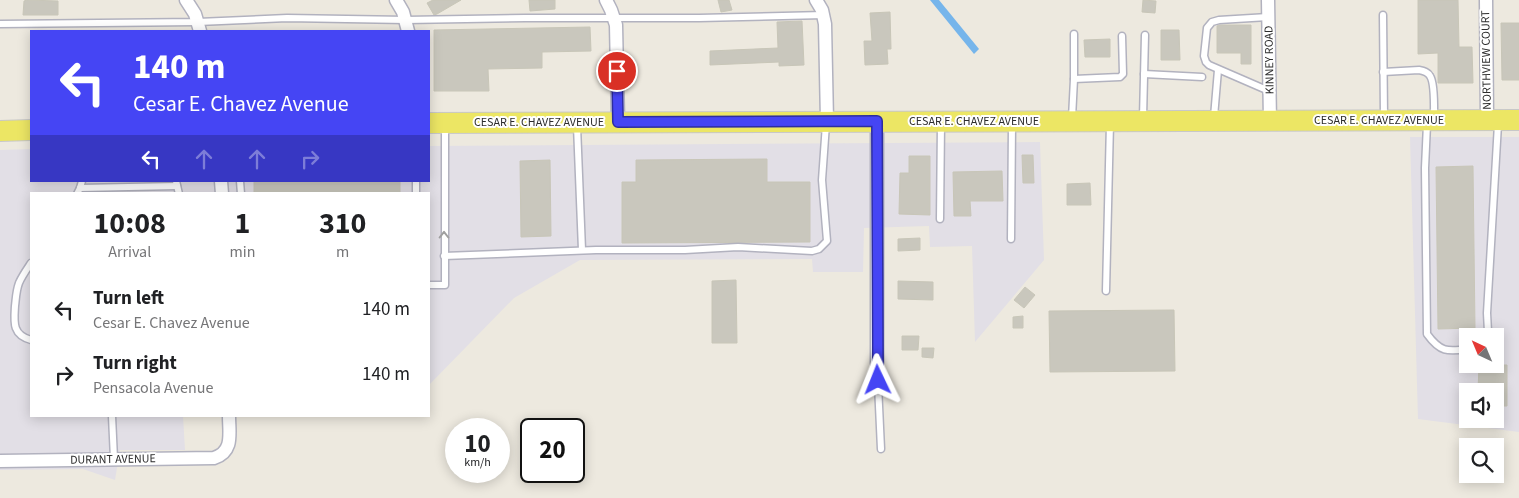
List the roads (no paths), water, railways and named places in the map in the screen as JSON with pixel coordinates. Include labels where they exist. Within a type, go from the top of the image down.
[{"type":"main road","name":"CESAR E. CHAVEZ AVENUE","points":[[437,123],[1519,120]]},
{"type":"main road","points":[[0,131],[30,130]]},
{"type":"street","points":[[186,0],[198,26]]},
{"type":"street","points":[[396,0],[407,26]]},
{"type":"street","points":[[606,0],[615,18],[617,32],[618,122]]},
{"type":"street","points":[[816,0],[824,15],[826,35],[827,121]]},
{"type":"street","name":"KINNEY ROAD","points":[[1268,0],[1270,121]]},
{"type":"street","name":"NORTHVIEW COURT","points":[[1486,0],[1492,120]]},
{"type":"street","points":[[877,121],[877,363]]},
{"type":"street","name":"DURANT AVENUE","points":[[0,461],[214,458],[225,453],[230,442],[229,417]]},
{"type":"lane","points":[[0,24],[198,26],[287,18],[407,26],[525,18],[699,18],[824,15]]},
{"type":"lane","points":[[1383,15],[1384,120]]},
{"type":"lane","points":[[1268,17],[1212,22],[1207,28],[1204,56],[1206,62],[1218,70],[1270,91]]},
{"type":"lane","points":[[1072,121],[1074,34]]},
{"type":"lane","points":[[1143,122],[1145,34]]},
{"type":"lane","points":[[1074,79],[1120,77],[1124,74],[1122,36]]},
{"type":"lane","points":[[1214,121],[1218,70]]},
{"type":"lane","points":[[1384,72],[1425,71],[1430,75],[1432,82],[1431,120],[1425,168],[1427,334],[1434,344],[1443,350],[1459,349]]},
{"type":"lane","points":[[1144,74],[1202,77]]},
{"type":"lane","points":[[1488,328],[1492,120]]},
{"type":"lane","points":[[444,256],[582,250],[665,250],[738,247],[812,251],[819,249],[827,241],[822,180],[827,121]]},
{"type":"lane","points":[[1106,291],[1110,121]]},
{"type":"lane","points":[[576,122],[582,250]]},
{"type":"lane","points":[[940,219],[941,122]]},
{"type":"lane","points":[[1011,238],[1012,122]]},
{"type":"lane","points":[[430,285],[445,285],[437,123]]},
{"type":"lane","points":[[80,188],[177,184]]},
{"type":"lane","points":[[30,265],[17,291],[14,323],[18,332],[24,338],[30,340]]},
{"type":"lane","points":[[877,363],[881,449]]},
{"type":"lane","points":[[112,417],[114,459]]},
{"type":"water","points":[[930,0],[939,0],[979,49],[974,54]]}]
